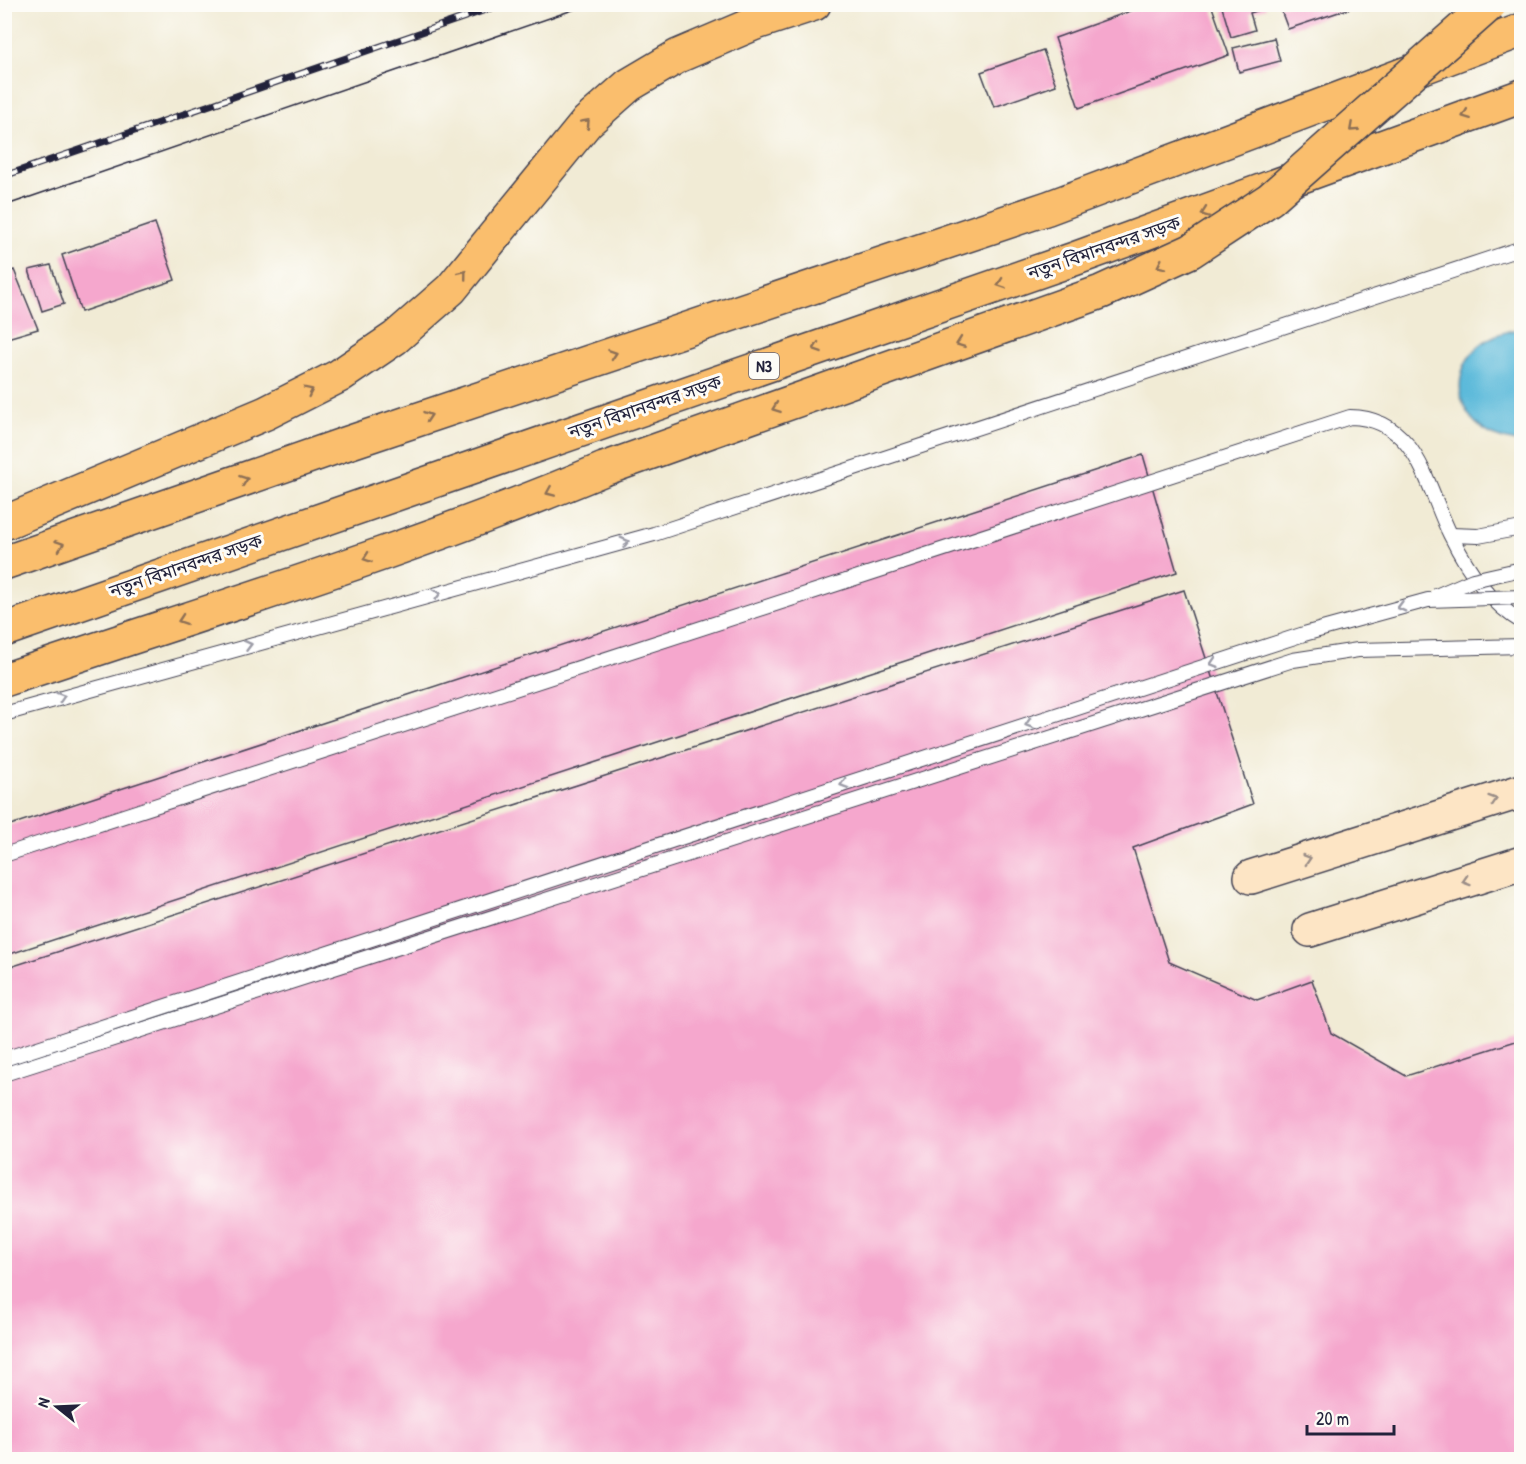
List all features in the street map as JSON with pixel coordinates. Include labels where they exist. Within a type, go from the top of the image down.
[{"type":"highway","points":[[4,523],[266,413],[339,376],[395,338],[451,289],[587,122],[629,85],[678,56],[753,24],[814,4]]},
{"type":"highway","points":[[4,680],[428,537],[518,505],[604,469],[1101,292],[1191,251],[1270,199],[1490,4]]},
{"type":"highway","points":[[4,563],[345,444],[1048,208],[1519,30]]},
{"type":"highway","name":"নতুন বিমানবন্দর সড়ক","points":[[4,630],[1074,259],[1521,96]]},
{"type":"highway","points":[[4,502],[169,431],[266,413]]},
{"type":"main road","points":[[1251,877],[1521,791]]},
{"type":"main road","points":[[1310,930],[1521,863]]},
{"type":"lane","points":[[4,714],[654,534],[1521,248]]},
{"type":"lane","points":[[4,855],[1350,417],[1363,417],[1388,426],[1410,447],[1470,570],[1495,601],[1521,622]]},
{"type":"lane","points":[[1451,535],[1478,536],[1521,528]]},
{"type":"lane","points":[[4,1059],[1304,634],[1428,600],[1473,580],[1521,569]]},
{"type":"lane","points":[[1428,600],[1521,597]]},
{"type":"lane","points":[[4,1074],[1293,660],[1358,650],[1521,646]]},
{"type":"water","points":[[1521,329],[1522,442],[1494,436],[1475,423],[1464,406],[1460,386],[1464,367],[1475,349],[1494,336]]},
{"type":"building","points":[[1150,4],[1211,4],[1229,55],[1079,108],[1055,38]]},
{"type":"building","points":[[1221,4],[1265,4],[1266,8],[1250,13],[1255,30],[1231,37]]},
{"type":"building","points":[[1279,5],[1360,5],[1288,29]]},
{"type":"building","points":[[1274,38],[1280,61],[1239,72],[1233,48]]},
{"type":"building","points":[[1043,50],[1056,85],[994,107],[981,72]]},
{"type":"building","points":[[155,223],[175,280],[81,312],[62,255]]},
{"type":"building","points":[[51,265],[64,304],[42,311],[29,270]]},
{"type":"building","points":[[14,270],[38,329],[4,339],[4,274]]},
{"type":"building","points":[[1143,455],[1177,572],[4,956],[4,827]]},
{"type":"building","points":[[1184,590],[1253,804],[1133,848],[1169,962],[1257,1000],[1312,980],[1331,1033],[1406,1076],[1522,1039],[1522,1460],[4,1460],[4,969]]},
{"type":"tram line","points":[[4,206],[590,4]]},
{"type":"railway","points":[[4,176],[503,4]]}]
